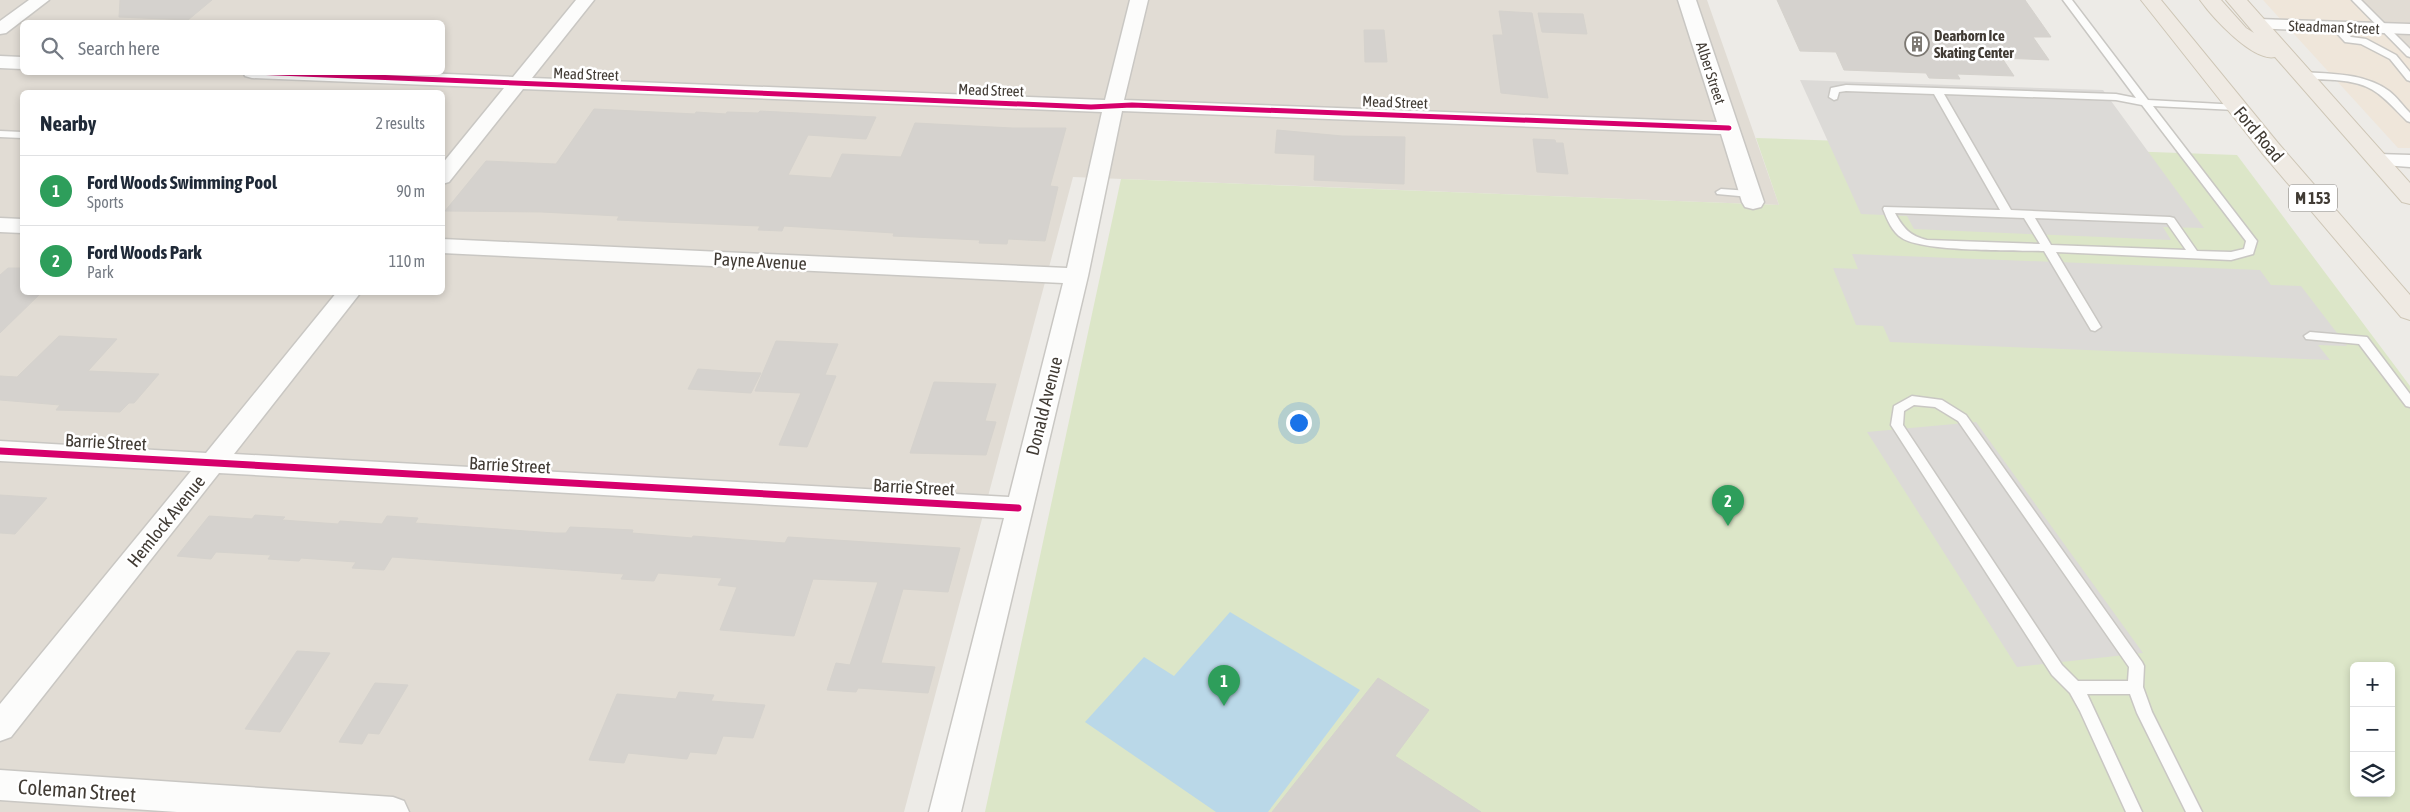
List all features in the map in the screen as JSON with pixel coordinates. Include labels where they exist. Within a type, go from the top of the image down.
[{"type":"main road","name":"Ford Road","points":[[2151,0],[2241,112],[2410,311]]},
{"type":"main road","points":[[2210,0],[2238,32],[2298,70]]},
{"type":"main road","points":[[2236,0],[2410,197]]},
{"type":"main road","points":[[2241,112],[2293,156],[2388,261],[2410,280]]},
{"type":"street","points":[[0,29],[40,0]]},
{"type":"street","points":[[445,174],[585,0]]},
{"type":"street","name":"Donald Avenue","points":[[945,812],[1018,508],[1077,276],[1113,106],[1139,0]]},
{"type":"street","name":"Alber Street","points":[[1687,0],[1752,198]]},
{"type":"street","name":"Steadman Street","points":[[2257,24],[2342,33],[2410,29]]},
{"type":"street","points":[[0,62],[20,63]]},
{"type":"street","name":"Mead Street","points":[[325,75],[1091,107],[1132,105],[1729,128]]},
{"type":"street","points":[[2377,160],[2410,161]]},
{"type":"street","points":[[0,225],[20,226]]},
{"type":"street","name":"Payne Avenue","points":[[445,246],[1077,276]]},
{"type":"street","name":"Hemlock Avenue","points":[[0,727],[348,295]]},
{"type":"street","name":"Barrie Street","points":[[0,451],[1018,508]]},
{"type":"street","name":"Coleman Street","points":[[0,785],[393,812]]},
{"type":"lane","points":[[2067,0],[2252,241],[2249,251],[2231,256],[1927,243],[1912,240],[1900,233],[1888,209],[2170,220],[2194,254]]},
{"type":"lane","points":[[2356,0],[2410,54]]},
{"type":"lane","points":[[2342,33],[2360,47]]},
{"type":"lane","points":[[2342,33],[2363,41],[2393,57],[2407,74]]},
{"type":"lane","points":[[2377,56],[2407,74]]},
{"type":"lane","points":[[2298,70],[2350,78],[2386,93],[2410,119]]},
{"type":"lane","points":[[1834,97],[1834,90],[1846,88],[2116,97],[2145,103],[2241,112]]},
{"type":"lane","points":[[1936,91],[2008,214]]},
{"type":"lane","points":[[0,134],[20,135]]},
{"type":"lane","points":[[1721,192],[1752,198]]},
{"type":"lane","points":[[2028,215],[2095,327]]},
{"type":"lane","points":[[2310,336],[2362,340],[2410,403]]},
{"type":"lane","points":[[2134,812],[2075,688],[2057,670],[1896,425],[1898,409],[1912,400],[1938,404],[1962,418],[2137,666],[2135,687],[2145,713],[2194,812]]},
{"type":"lane","points":[[2075,688],[2135,687]]},
{"type":"shaded area","points":[[0,0],[1707,0],[1779,205],[1073,177],[904,812],[0,812]]},
{"type":"shaded area","points":[[2263,0],[2361,0],[2410,49],[2410,148],[2398,148]]},
{"type":"shaded area","points":[[2361,0],[2410,0],[2410,49]]},
{"type":"shaded area","points":[[1800,80],[2103,90],[2204,228],[2163,227],[2171,240],[1914,229],[1907,216],[1861,214]]},
{"type":"shaded area","points":[[1852,254],[2260,270],[2271,285],[2301,286],[2347,346],[2318,345],[2330,360],[1890,342],[1883,326],[1856,325],[1833,268],[1858,269]]},
{"type":"shaded area","points":[[1976,422],[2143,653],[2017,667],[1867,432]]},
{"type":"green space","points":[[1756,138],[2237,155],[2410,386],[2410,812],[985,812],[1121,179],[1779,205]]},
{"type":"water","points":[[1230,612],[1360,690],[1268,812],[1216,812],[1085,722],[1144,657],[1174,676]]},
{"type":"building","points":[[120,0],[212,0],[188,20],[119,17]]},
{"type":"building","name":"Dearborn Ice Skating Center","points":[[1777,0],[2025,0],[2051,37],[2033,37],[2049,60],[2002,58],[2014,76],[1957,74],[1960,79],[1929,78],[1926,73],[1844,70],[1836,52],[1800,51]]},
{"type":"building","points":[[1499,11],[1532,13],[1548,98],[1501,93],[1493,35],[1503,35]]},
{"type":"building","points":[[1538,13],[1583,14],[1587,34],[1542,32]]},
{"type":"building","points":[[1364,30],[1384,30],[1387,62],[1365,62]]},
{"type":"building","points":[[594,109],[695,114],[696,112],[726,114],[727,112],[758,113],[760,111],[876,117],[866,139],[808,135],[788,175],[831,178],[842,154],[901,157],[915,123],[1012,128],[1066,128],[1050,186],[1058,187],[1045,241],[1008,239],[1007,244],[979,243],[980,240],[893,236],[894,233],[784,226],[782,231],[758,230],[760,226],[617,220],[619,216],[542,212],[445,211],[486,161],[556,164]]},
{"type":"building","points":[[1277,130],[1342,136],[1405,137],[1404,184],[1314,180],[1315,155],[1275,153]]},
{"type":"building","points":[[1533,139],[1555,140],[1556,143],[1563,143],[1568,174],[1537,172]]},
{"type":"building","points":[[8,268],[20,268],[20,295],[39,295],[0,333],[0,275]]},
{"type":"building","points":[[59,336],[117,339],[88,371],[159,374],[134,403],[129,403],[120,412],[56,410],[60,405],[0,400],[0,376],[17,377]]},
{"type":"building","points":[[776,341],[838,344],[825,375],[836,376],[807,447],[779,445],[801,393],[755,391]]},
{"type":"building","points":[[698,369],[761,373],[751,393],[688,389]]},
{"type":"building","points":[[934,382],[996,384],[985,421],[996,422],[986,455],[910,453]]},
{"type":"building","points":[[0,495],[47,498],[15,534],[0,533]]},
{"type":"building","points":[[255,515],[285,517],[282,520],[338,524],[340,521],[382,524],[387,516],[418,518],[415,523],[554,533],[566,533],[570,527],[633,530],[632,533],[692,538],[693,536],[785,543],[788,537],[960,548],[948,592],[903,589],[881,663],[935,667],[928,693],[858,688],[856,692],[827,690],[836,663],[850,665],[878,582],[813,579],[794,636],[720,630],[737,587],[718,585],[722,578],[658,573],[654,581],[621,579],[624,574],[392,557],[384,570],[352,568],[356,562],[301,558],[299,561],[268,559],[271,555],[216,552],[211,559],[177,556],[209,516],[252,519]]},
{"type":"building","points":[[297,651],[330,653],[280,732],[245,729]]},
{"type":"building","points":[[1378,678],[1429,710],[1395,756],[1481,812],[1272,812]]},
{"type":"building","points":[[375,683],[408,685],[379,734],[368,733],[362,744],[339,742]]},
{"type":"building","points":[[679,692],[714,695],[711,701],[765,705],[753,738],[723,736],[716,754],[690,752],[687,759],[628,753],[624,763],[589,760],[617,694],[676,699]]},
{"type":"cycle path","points":[[324,75],[1091,107],[1132,105],[1729,128]]},
{"type":"cycle path","points":[[0,451],[1018,508]]},
{"type":"place","name":"Dearborn Ice Skating Center","points":[[1917,44]]},
{"type":"place","name":"Ford Woods Park","points":[[1728,526]]},
{"type":"place","name":"Ford Woods Swimming Pool","points":[[1224,706]]}]
